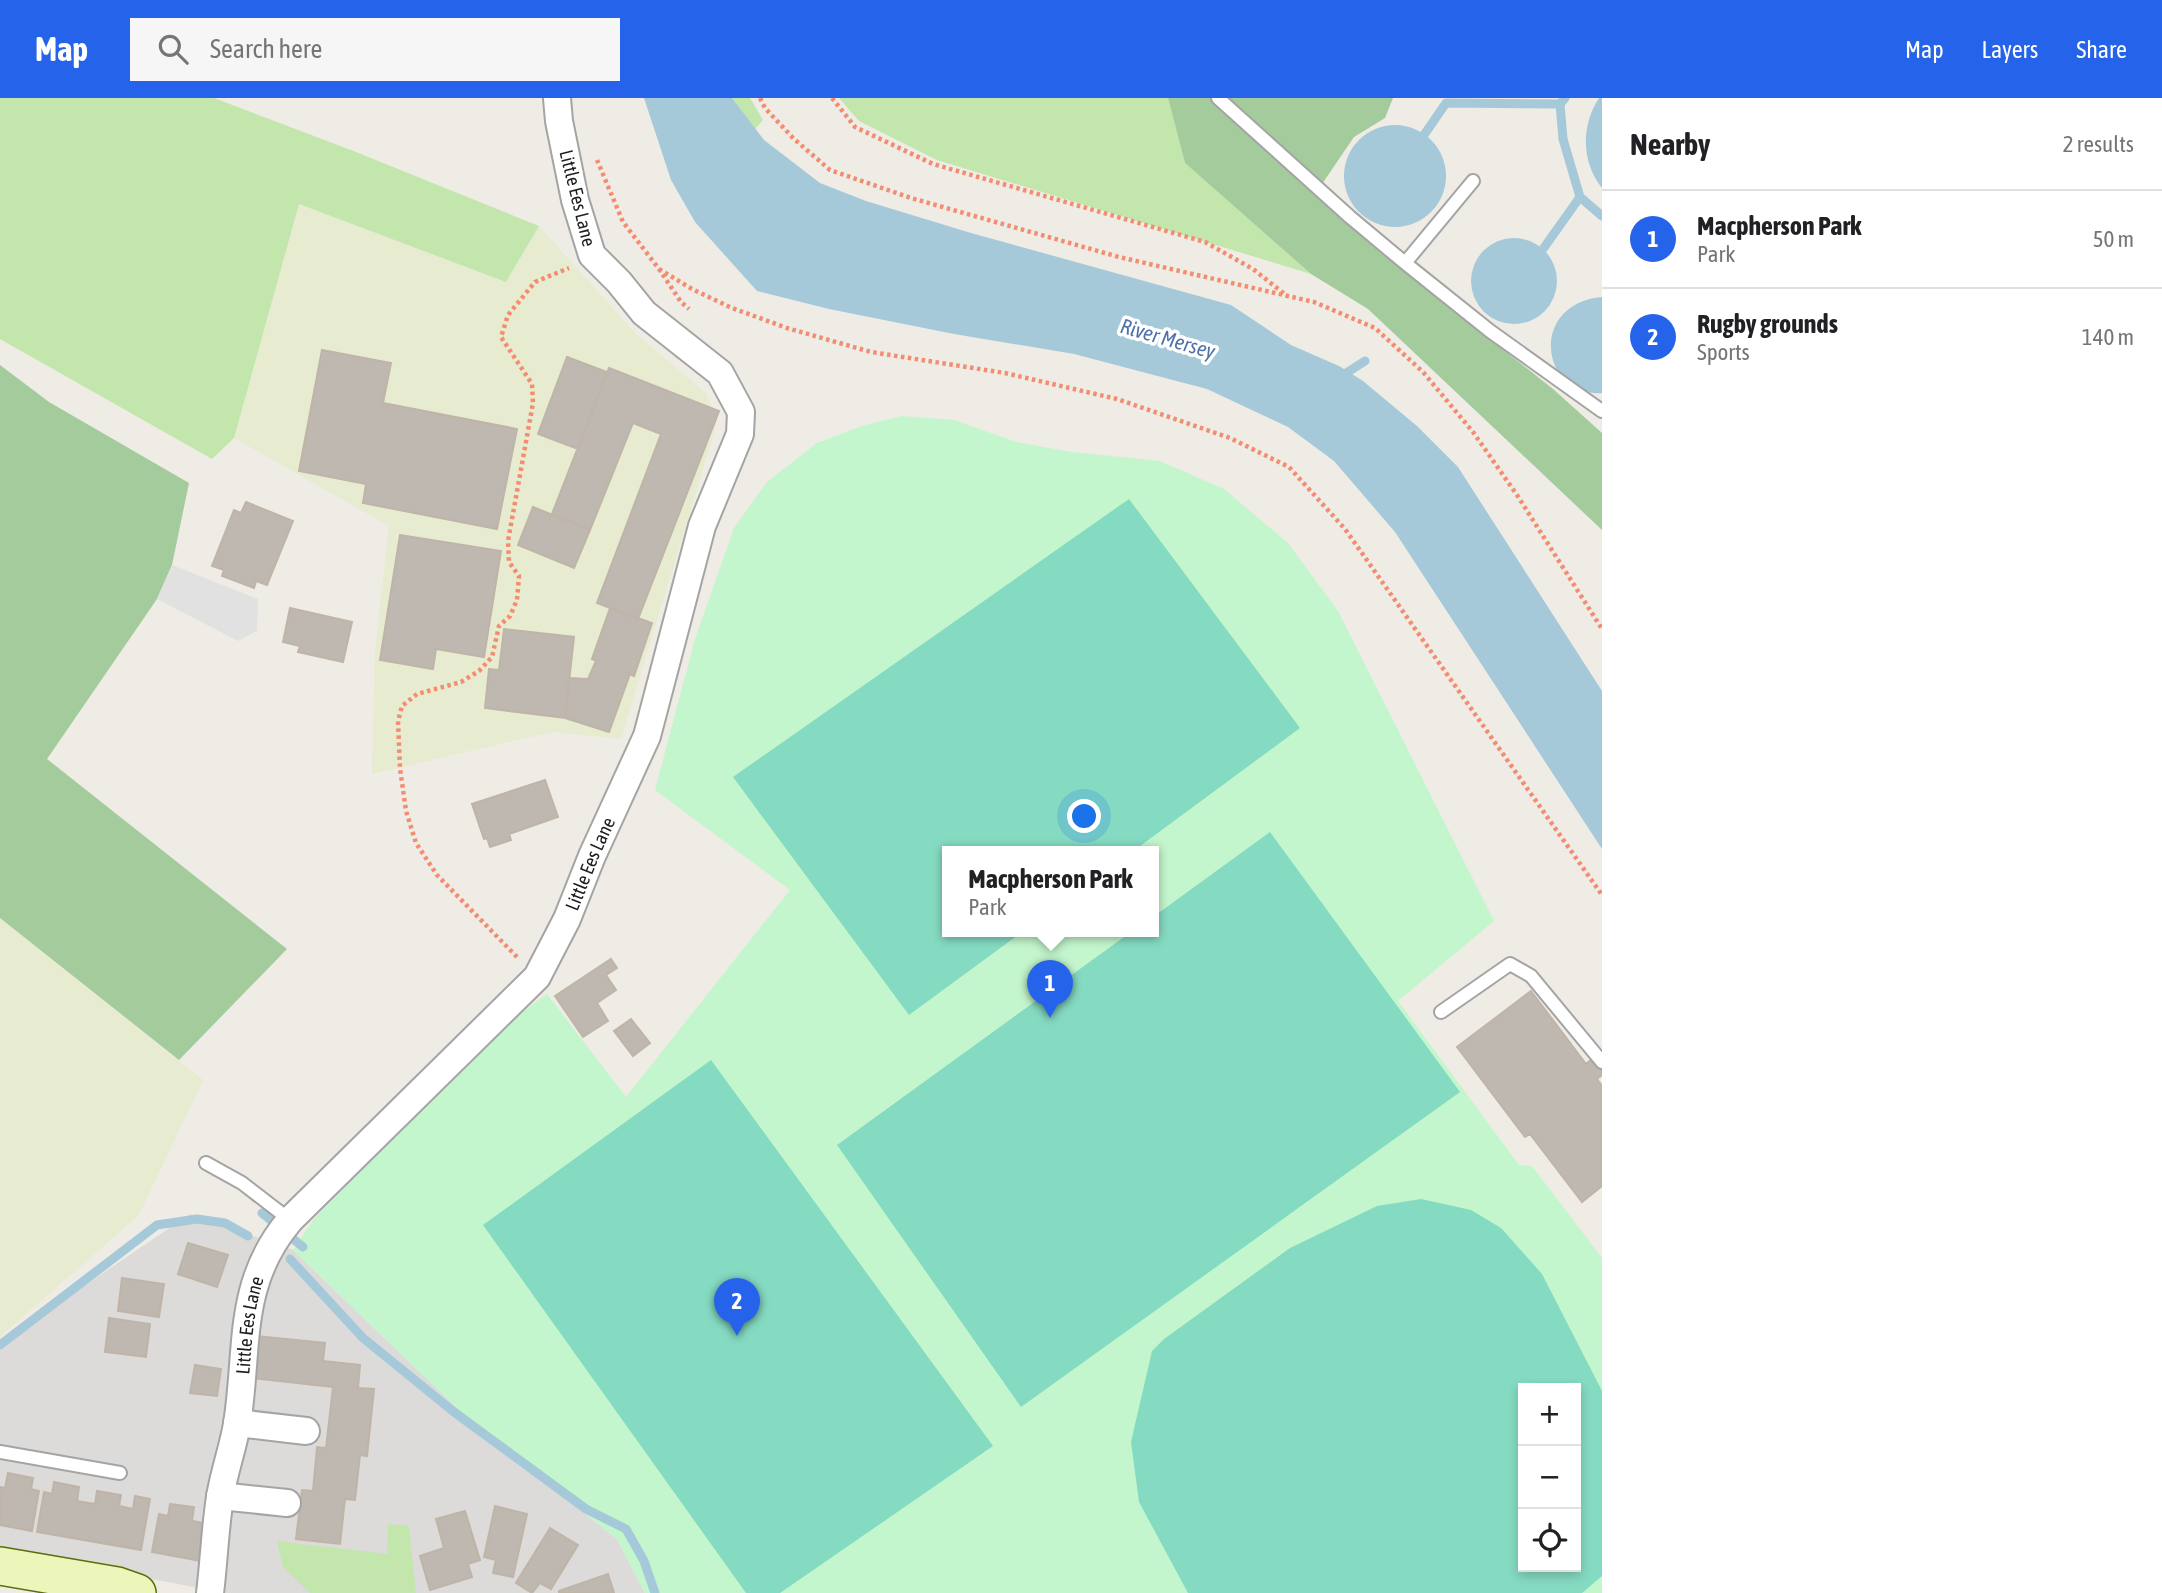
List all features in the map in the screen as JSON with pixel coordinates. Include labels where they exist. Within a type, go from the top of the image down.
[{"type":"street","name":"Little Ees Lane","points":[[209,1593],[220,1496],[237,1423],[247,1310],[256,1277],[270,1247],[290,1220],[537,977],[567,919],[592,856],[647,736],[702,526],[740,434],[741,412],[720,373],[644,313],[592,255],[575,200],[557,98]]},
{"type":"street","points":[[237,1423],[306,1432]]},
{"type":"street","points":[[220,1496],[287,1503]]},
{"type":"street","points":[[0,1566],[117,1586],[137,1593]]},
{"type":"lane","points":[[1218,98],[1350,218],[1405,263],[1490,331],[1602,411]]},
{"type":"lane","points":[[1405,263],[1473,181]]},
{"type":"lane","points":[[1441,1012],[1510,964],[1531,976],[1602,1062]]},
{"type":"lane","points":[[206,1163],[242,1183],[290,1220]]},
{"type":"lane","points":[[0,1452],[120,1473]]},
{"type":"path","points":[[760,98],[794,139],[830,170],[911,198],[1119,257],[1314,302],[1375,328],[1423,372],[1481,442],[1602,629]]},
{"type":"path","points":[[832,98],[855,127],[933,164],[1205,242],[1253,269],[1288,296]]},
{"type":"path","points":[[597,159],[623,222],[659,269],[732,308],[786,328],[871,352],[1005,373],[1117,399],[1230,438],[1289,467],[1345,529],[1602,895]]},
{"type":"path","points":[[537,977],[437,875],[416,843],[406,811],[400,768],[398,721],[402,706],[417,694],[461,682],[479,671],[492,657],[499,626],[510,616],[517,600],[519,576],[509,562],[508,541],[533,403],[532,384],[501,337],[508,315],[535,282],[559,274],[592,255]]},
{"type":"shaded area","points":[[172,565],[258,599],[257,631],[238,641],[157,599]]},
{"type":"shaded area","points":[[190,1214],[293,1250],[484,1434],[617,1539],[645,1593],[200,1593],[194,1587],[0,1551],[0,1343]]},
{"type":"green space","points":[[0,98],[214,98],[539,226],[506,282],[299,204],[234,438],[212,459],[0,339]]},
{"type":"green space","points":[[732,98],[750,98],[763,120],[755,129]]},
{"type":"green space","points":[[839,98],[1168,98],[1185,163],[1311,274],[937,160],[859,121]]},
{"type":"green space","points":[[1168,98],[1212,98],[1212,103],[1381,253],[1553,389],[1602,433],[1602,530],[1368,309],[1311,274],[1185,163]]},
{"type":"green space","points":[[1225,98],[1393,98],[1385,118],[1354,137],[1322,184]]},
{"type":"green space","points":[[299,204],[506,282],[539,226],[635,333],[706,393],[717,423],[621,739],[552,732],[372,774],[375,652],[389,526],[234,438]]},
{"type":"green space","points":[[0,365],[49,402],[189,483],[172,565],[157,599],[47,759],[287,949],[179,1060],[0,918]]},
{"type":"green space","points":[[902,416],[954,420],[1016,442],[1072,452],[1160,461],[1224,489],[1288,543],[1338,611],[1494,921],[1398,1001],[1519,1165],[1532,1166],[1602,1258],[1602,1593],[645,1593],[617,1539],[484,1434],[293,1250],[313,1220],[490,1035],[547,994],[626,1097],[790,890],[655,790],[695,639],[734,528],[767,482],[817,443],[862,426]]},
{"type":"green space","points":[[1129,499],[1300,728],[1140,846],[942,846],[942,937],[1015,937],[909,1015],[733,777]]},
{"type":"green space","points":[[1270,832],[1460,1092],[1021,1407],[837,1145],[1124,937],[1159,937],[1159,913]]},
{"type":"green space","points":[[0,918],[203,1080],[139,1215],[0,1337]]},
{"type":"green space","points":[[711,1060],[993,1446],[780,1593],[746,1593],[483,1225]]},
{"type":"green space","points":[[1421,1199],[1471,1210],[1501,1228],[1542,1274],[1602,1391],[1602,1576],[1582,1593],[1188,1593],[1139,1502],[1131,1442],[1152,1351],[1164,1339],[1290,1248],[1377,1206]]},
{"type":"green space","points":[[388,1524],[409,1526],[416,1593],[310,1593],[283,1567],[277,1541],[387,1554]]},
{"type":"water","name":"River Mersey","points":[[644,98],[732,98],[764,140],[820,183],[866,201],[971,233],[1231,305],[1291,345],[1339,366],[1363,381],[1417,426],[1458,467],[1602,691],[1602,849],[1395,532],[1334,461],[1288,427],[1207,389],[1074,354],[954,334],[829,309],[757,291],[695,222],[671,180]]},
{"type":"water","points":[[1599,98],[1602,98],[1602,188],[1590,167],[1586,143],[1589,120]]},
{"type":"water","points":[[1395,125],[1414,129],[1431,140],[1442,157],[1446,176],[1442,195],[1431,212],[1414,223],[1395,227],[1376,223],[1359,212],[1348,195],[1344,176],[1348,157],[1359,140],[1376,129]]},
{"type":"water","points":[[1514,238],[1530,242],[1544,251],[1553,265],[1557,281],[1553,297],[1544,311],[1530,320],[1514,324],[1498,320],[1484,311],[1475,297],[1471,281],[1475,265],[1484,251],[1498,242]]},
{"type":"water","points":[[1602,297],[1602,393],[1581,391],[1566,381],[1555,367],[1551,350],[1553,332],[1562,316],[1578,303]]},
{"type":"building","points":[[322,350],[391,363],[383,403],[517,429],[497,529],[363,503],[366,484],[299,471]]},
{"type":"building","points":[[567,357],[607,372],[578,449],[538,434]]},
{"type":"building","points":[[609,368],[719,411],[638,619],[597,603],[661,434],[633,423],[590,530],[552,514]]},
{"type":"building","points":[[246,502],[293,521],[267,585],[256,581],[254,588],[222,576],[224,570],[212,566],[234,510],[241,513]]},
{"type":"building","points":[[533,507],[590,530],[574,568],[518,545]]},
{"type":"building","points":[[400,535],[501,551],[484,657],[436,649],[433,669],[380,660]]},
{"type":"building","points":[[290,608],[352,622],[343,662],[298,652],[300,646],[283,642]]},
{"type":"building","points":[[610,608],[652,623],[634,676],[630,674],[609,732],[565,718],[569,678],[588,679],[596,661],[592,659]]},
{"type":"building","points":[[504,629],[574,637],[565,718],[485,708],[489,669],[499,670]]},
{"type":"building","points":[[545,780],[558,817],[509,834],[511,840],[490,847],[487,838],[484,839],[472,804]]},
{"type":"building","points":[[611,959],[617,968],[606,975],[616,990],[597,1003],[608,1021],[583,1037],[555,996]]},
{"type":"building","points":[[1531,991],[1586,1064],[1592,1059],[1602,1072],[1597,1079],[1602,1086],[1602,1186],[1582,1202],[1530,1134],[1525,1137],[1457,1047]]},
{"type":"building","points":[[631,1019],[650,1043],[633,1056],[614,1031]]},
{"type":"building","points":[[188,1243],[228,1255],[217,1287],[178,1274]]},
{"type":"building","points":[[122,1278],[164,1284],[159,1317],[118,1311]]},
{"type":"building","points":[[109,1318],[150,1324],[146,1357],[105,1352]]},
{"type":"building","points":[[256,1336],[325,1343],[323,1361],[360,1365],[358,1388],[374,1389],[367,1456],[360,1455],[355,1500],[345,1499],[340,1544],[296,1539],[302,1490],[313,1491],[317,1447],[326,1448],[333,1387],[252,1378]]},
{"type":"building","points":[[195,1365],[221,1369],[217,1396],[190,1393]]},
{"type":"building","points":[[8,1473],[33,1478],[31,1489],[39,1491],[32,1531],[0,1525],[0,1487],[5,1488]]},
{"type":"building","points":[[54,1482],[79,1487],[77,1501],[95,1504],[97,1491],[121,1495],[119,1506],[133,1509],[135,1496],[150,1499],[141,1550],[37,1532],[44,1492],[52,1494]]},
{"type":"building","points":[[170,1504],[194,1507],[192,1521],[204,1523],[201,1561],[152,1552],[159,1514],[168,1516]]},
{"type":"building","points":[[495,1506],[527,1514],[513,1577],[493,1573],[496,1560],[484,1557]]},
{"type":"building","points":[[465,1511],[480,1560],[468,1564],[472,1577],[430,1590],[420,1556],[444,1548],[436,1519]]},
{"type":"building","points":[[550,1528],[578,1545],[551,1589],[540,1583],[532,1593],[516,1583]]},
{"type":"building","points":[[608,1574],[614,1593],[559,1593],[559,1591]]},
{"type":"waterway","points":[[1424,135],[1446,103],[1560,104],[1565,98]]},
{"type":"waterway","points":[[1543,249],[1580,197],[1563,139],[1560,104]]},
{"type":"waterway","points":[[1580,197],[1602,216]]},
{"type":"waterway","points":[[1340,377],[1365,361]]},
{"type":"waterway","points":[[262,1213],[279,1227]]},
{"type":"waterway","points":[[0,1345],[157,1225],[197,1219],[225,1223],[248,1236]]},
{"type":"waterway","points":[[286,1233],[303,1247]]},
{"type":"waterway","points":[[290,1259],[363,1338],[454,1412],[586,1509],[626,1529],[644,1561],[655,1593]]},
{"type":"place","name":"Macpherson Park","points":[[1050,1018]]},
{"type":"place","name":"Rugby grounds","points":[[737,1336]]}]
